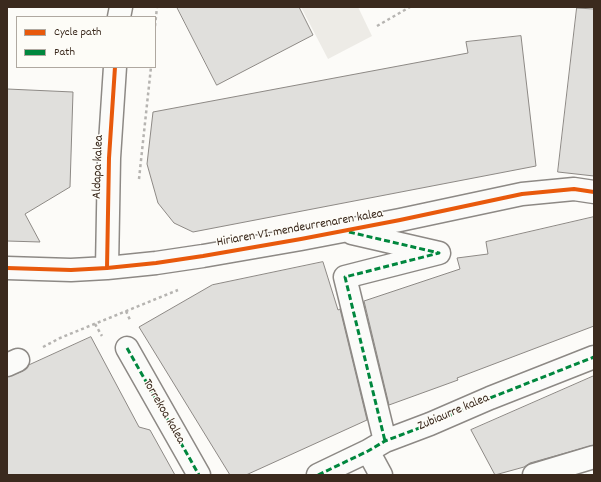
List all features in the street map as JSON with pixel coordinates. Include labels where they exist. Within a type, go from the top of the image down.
[{"type":"street","name":"Aldapa kalea","points":[[107,268],[109,158],[115,68]]},
{"type":"street","name":"Hiriaren VI. mendeurrenaren kalea","points":[[7,268],[71,270],[107,268],[203,256],[345,231],[522,194],[574,189],[594,192]]},
{"type":"street","points":[[345,231],[439,253],[344,277],[381,475]]},
{"type":"street","name":"Torrekoa kalea","points":[[127,348],[199,475]]},
{"type":"street","name":"Zubiaurre kalea","points":[[318,475],[376,446],[490,398],[594,357]]},
{"type":"street","points":[[534,475],[594,457]]},
{"type":"path","points":[[377,26],[410,7]]},
{"type":"path","points":[[60,338],[181,288]]},
{"type":"shaded area","points":[[301,7],[358,7],[372,36],[328,59]]},
{"type":"building","points":[[177,7],[299,7],[313,35],[217,85]]},
{"type":"building","points":[[577,8],[594,9],[594,176],[558,172]]},
{"type":"building","points":[[521,36],[536,166],[193,232],[174,223],[158,203],[147,164],[153,112],[468,53],[466,42]]},
{"type":"building","points":[[7,89],[73,92],[70,187],[25,214],[40,242],[7,241]]},
{"type":"building","points":[[594,217],[594,326],[457,378],[458,380],[389,405],[364,301],[460,269],[457,258],[488,254],[486,242]]},
{"type":"building","points":[[323,262],[338,310],[340,309],[367,420],[246,475],[230,475],[139,327],[212,285]]},
{"type":"building","points":[[91,337],[139,427],[150,430],[175,475],[7,475],[7,377],[23,371],[29,365]]},
{"type":"building","points":[[594,376],[594,445],[530,463],[524,467],[495,475],[471,430]]},
{"type":"marked path","points":[[349,232],[439,253],[345,277],[385,441]]},
{"type":"marked path","points":[[127,348],[199,475]]},
{"type":"marked path","points":[[318,475],[368,451],[385,441],[594,357]]},
{"type":"cycle path","points":[[107,268],[109,158],[115,68]]},
{"type":"cycle path","points":[[7,268],[71,270],[156,263],[301,239],[522,194],[574,189],[594,192]]}]
